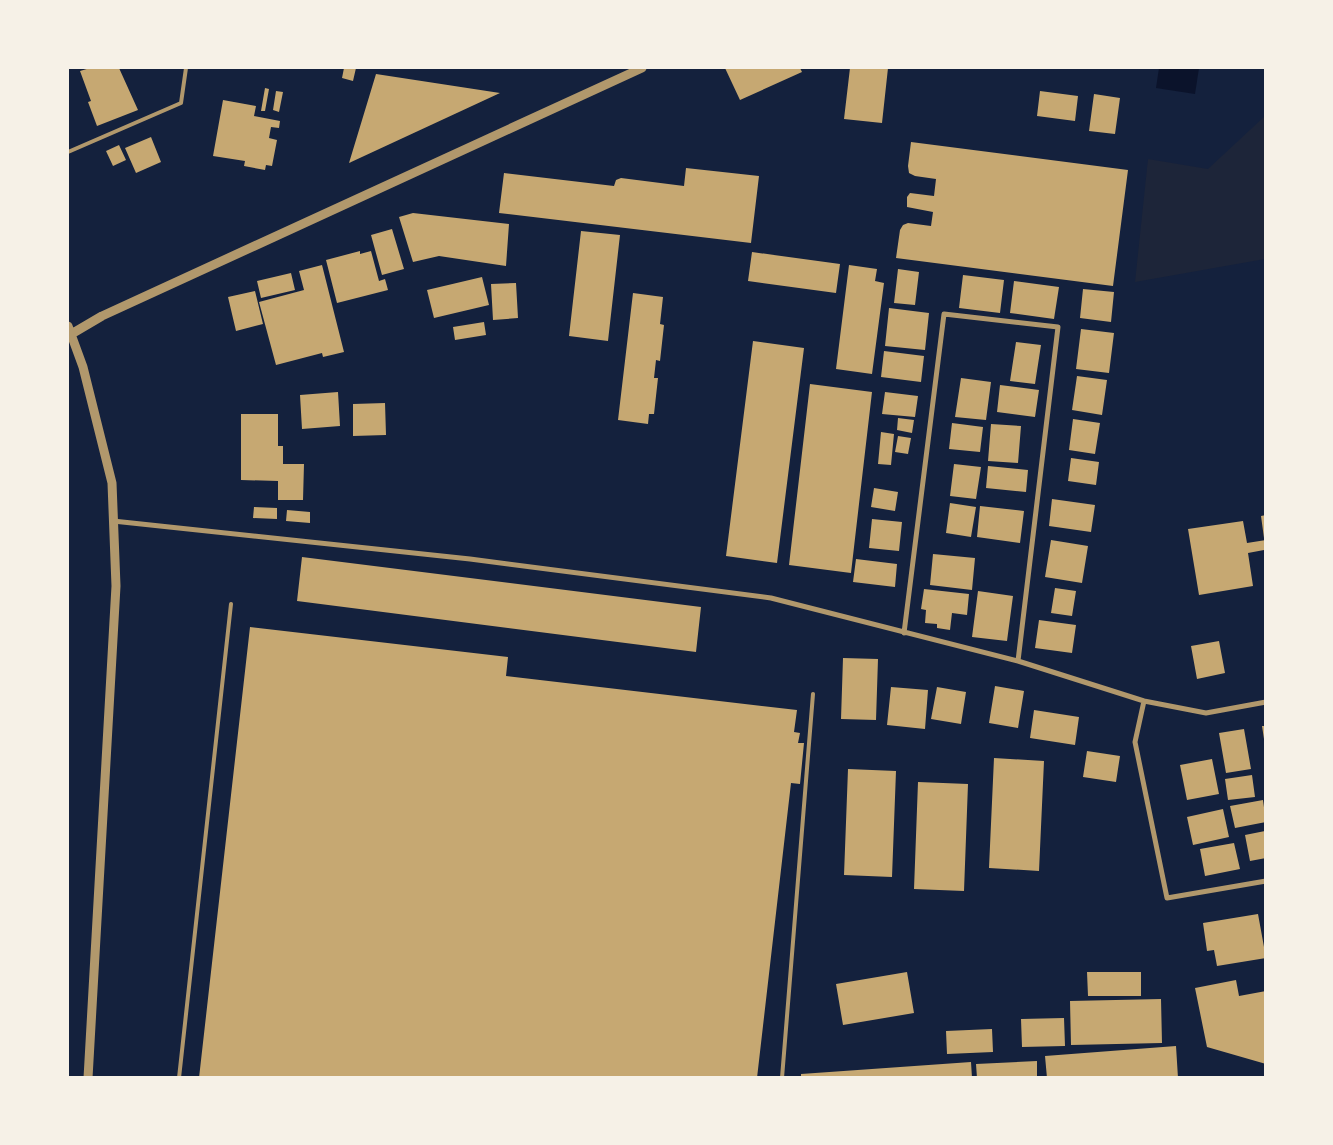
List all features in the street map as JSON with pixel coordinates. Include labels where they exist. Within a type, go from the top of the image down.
[{"type":"street","points":[[88,1078],[116,586],[112,483],[83,367],[69,332],[642,68]]},
{"type":"street","points":[[904,633],[944,314],[1058,327],[1018,662]]},
{"type":"street","points":[[113,521],[470,559],[771,598],[1018,662],[1144,701],[1206,713],[1266,702]]},
{"type":"street","points":[[1144,701],[1135,742],[1167,898],[1266,881]]},
{"type":"lane","points":[[68,152],[181,102],[186,68]]},
{"type":"lane","points":[[179,1078],[231,604]]},
{"type":"lane","points":[[782,1078],[813,694]]},
{"type":"shaded area","points":[[1159,68],[1199,68],[1195,94],[1156,88]]},
{"type":"shaded area","points":[[1265,116],[1265,259],[1135,282],[1148,159],[1208,169]]},
{"type":"building","points":[[90,68],[119,68],[138,110],[97,126],[88,102],[91,101],[80,71]]},
{"type":"building","points":[[344,68],[356,68],[353,81],[342,78]]},
{"type":"building","points":[[725,68],[800,68],[802,72],[740,100]]},
{"type":"building","points":[[850,68],[888,68],[882,123],[844,119]]},
{"type":"building","points":[[376,74],[500,93],[349,163]]},
{"type":"building","points":[[265,88],[269,89],[265,111],[261,111]]},
{"type":"building","points":[[276,91],[283,92],[279,112],[273,110]]},
{"type":"building","points":[[1040,91],[1078,96],[1075,121],[1037,116]]},
{"type":"building","points":[[1094,94],[1120,98],[1115,134],[1089,131]]},
{"type":"building","points":[[223,100],[256,106],[254,116],[280,121],[279,128],[271,127],[269,138],[277,140],[272,166],[266,165],[265,170],[244,166],[245,161],[213,156]]},
{"type":"building","points":[[151,137],[161,162],[136,173],[125,148]]},
{"type":"building","points":[[911,142],[1128,170],[1113,286],[896,258],[900,230],[903,225],[908,223],[931,226],[933,212],[907,207],[907,197],[910,193],[934,196],[936,179],[915,176],[909,173]]},
{"type":"building","points":[[119,145],[126,160],[113,166],[106,151]]},
{"type":"building","points":[[686,168],[759,176],[751,243],[499,213],[504,173],[614,186],[616,180],[621,178],[684,186]]},
{"type":"building","points":[[413,213],[509,224],[506,266],[439,256],[413,262],[399,217]]},
{"type":"building","points":[[392,229],[404,269],[382,275],[371,235]]},
{"type":"building","points":[[581,231],[620,235],[608,341],[569,336]]},
{"type":"building","points":[[360,251],[360,254],[371,251],[379,281],[385,279],[388,290],[337,303],[326,260]]},
{"type":"building","points":[[752,252],[840,264],[836,293],[748,281]]},
{"type":"building","points":[[322,265],[344,352],[323,357],[322,353],[276,365],[259,302],[304,290],[299,271]]},
{"type":"building","points":[[849,265],[877,269],[875,281],[884,283],[872,374],[836,369]]},
{"type":"building","points":[[898,269],[919,272],[915,305],[894,303]]},
{"type":"building","points":[[291,273],[295,290],[261,298],[257,281]]},
{"type":"building","points":[[963,275],[1004,280],[1000,313],[959,308]]},
{"type":"building","points":[[482,277],[489,305],[434,318],[427,290]]},
{"type":"building","points":[[1014,281],[1059,287],[1054,319],[1010,313]]},
{"type":"building","points":[[516,283],[518,318],[493,320],[491,284]]},
{"type":"building","points":[[1083,289],[1114,292],[1111,322],[1080,318]]},
{"type":"building","points":[[255,291],[263,324],[236,331],[228,297]]},
{"type":"building","points":[[633,293],[663,297],[660,324],[664,325],[660,361],[656,360],[654,378],[658,378],[654,414],[649,414],[648,424],[618,420]]},
{"type":"building","points":[[889,308],[929,313],[925,350],[885,346]]},
{"type":"building","points":[[484,322],[486,335],[455,340],[453,327]]},
{"type":"building","points":[[1081,329],[1114,333],[1109,373],[1076,369]]},
{"type":"building","points":[[753,341],[804,348],[777,563],[726,556]]},
{"type":"building","points":[[1016,342],[1041,345],[1035,384],[1010,381]]},
{"type":"building","points":[[884,351],[924,356],[921,382],[881,377]]},
{"type":"building","points":[[1077,376],[1107,380],[1102,415],[1072,410]]},
{"type":"building","points":[[961,378],[991,382],[986,420],[955,417]]},
{"type":"building","points":[[810,384],[872,392],[851,573],[789,565]]},
{"type":"building","points":[[1000,385],[1039,390],[1035,417],[997,412]]},
{"type":"building","points":[[338,392],[340,426],[302,429],[300,395]]},
{"type":"building","points":[[885,392],[918,396],[915,417],[882,414]]},
{"type":"building","points":[[385,403],[386,435],[353,436],[353,404]]},
{"type":"building","points":[[241,414],[278,414],[278,446],[283,446],[283,464],[304,464],[303,500],[278,500],[278,481],[241,480]]},
{"type":"building","points":[[898,418],[914,420],[912,433],[897,430]]},
{"type":"building","points":[[1073,419],[1100,423],[1095,454],[1069,450]]},
{"type":"building","points":[[952,423],[983,427],[980,452],[949,449]]},
{"type":"building","points":[[991,424],[1021,426],[1018,463],[988,461]]},
{"type":"building","points":[[881,432],[894,434],[891,465],[878,464]]},
{"type":"building","points":[[898,436],[911,438],[908,454],[895,452]]},
{"type":"building","points":[[1071,458],[1099,462],[1096,485],[1068,481]]},
{"type":"building","points":[[954,464],[981,467],[976,499],[950,496]]},
{"type":"building","points":[[988,466],[1028,470],[1026,492],[986,488]]},
{"type":"building","points":[[874,488],[898,492],[895,511],[871,507]]},
{"type":"building","points":[[1052,499],[1095,505],[1091,532],[1049,526]]},
{"type":"building","points":[[950,503],[976,507],[971,537],[946,533]]},
{"type":"building","points":[[980,506],[1024,511],[1020,543],[977,537]]},
{"type":"building","points":[[254,507],[277,508],[277,519],[253,518]]},
{"type":"building","points":[[287,510],[310,512],[310,523],[286,521]]},
{"type":"building","points":[[1266,515],[1266,538],[1264,538],[1261,516]]},
{"type":"building","points":[[872,519],[902,522],[899,551],[869,548]]},
{"type":"building","points":[[1243,521],[1247,543],[1266,540],[1266,555],[1264,550],[1248,553],[1253,586],[1199,595],[1188,529]]},
{"type":"building","points":[[1051,540],[1088,546],[1082,583],[1045,577]]},
{"type":"building","points":[[933,554],[975,558],[972,590],[930,585]]},
{"type":"building","points":[[302,557],[701,607],[696,652],[297,601]]},
{"type":"building","points":[[856,559],[897,564],[895,587],[853,582]]},
{"type":"building","points":[[1055,588],[1076,591],[1072,616],[1051,613]]},
{"type":"building","points":[[924,589],[969,594],[967,615],[952,613],[950,630],[937,628],[937,624],[925,623],[926,610],[921,609]]},
{"type":"building","points":[[978,591],[1013,596],[1007,641],[972,637]]},
{"type":"building","points":[[1039,620],[1076,625],[1072,653],[1035,648]]},
{"type":"building","points":[[250,627],[508,657],[506,676],[797,710],[794,732],[800,733],[798,743],[804,743],[800,784],[791,783],[757,1078],[199,1078]]},
{"type":"building","points":[[1219,641],[1225,673],[1197,679],[1191,646]]},
{"type":"building","points":[[843,658],[878,659],[876,720],[841,719]]},
{"type":"building","points":[[995,686],[1024,691],[1018,728],[989,723]]},
{"type":"building","points":[[891,687],[928,690],[925,729],[887,725]]},
{"type":"building","points":[[937,687],[966,692],[961,724],[931,719]]},
{"type":"building","points":[[1034,710],[1079,717],[1075,745],[1030,738]]},
{"type":"building","points":[[1262,726],[1266,726],[1266,739],[1264,739]]},
{"type":"building","points":[[1244,729],[1251,769],[1226,773],[1219,733]]},
{"type":"building","points":[[1087,751],[1120,756],[1116,782],[1083,777]]},
{"type":"building","points":[[994,758],[1044,761],[1039,871],[989,868]]},
{"type":"building","points":[[1212,759],[1219,794],[1187,800],[1180,765]]},
{"type":"building","points":[[848,769],[896,771],[892,877],[844,875]]},
{"type":"building","points":[[1252,775],[1255,797],[1228,800],[1225,779]]},
{"type":"building","points":[[918,782],[968,784],[964,891],[914,889]]},
{"type":"building","points":[[1263,800],[1266,822],[1235,828],[1230,806]]},
{"type":"building","points":[[1223,809],[1229,837],[1193,845],[1187,817]]},
{"type":"building","points":[[1265,831],[1266,858],[1250,861],[1245,835]]},
{"type":"building","points":[[1234,843],[1240,869],[1205,876],[1200,849]]},
{"type":"building","points":[[1258,914],[1266,958],[1217,966],[1214,950],[1207,951],[1203,923]]},
{"type":"building","points":[[907,972],[914,1013],[843,1025],[836,984]]},
{"type":"building","points":[[1087,972],[1141,972],[1141,996],[1088,996]]},
{"type":"building","points":[[1236,980],[1239,996],[1266,991],[1266,1064],[1207,1047],[1195,988]]},
{"type":"building","points":[[1161,999],[1162,1043],[1071,1045],[1070,1001]]},
{"type":"building","points":[[1064,1018],[1065,1046],[1022,1047],[1021,1019]]},
{"type":"building","points":[[992,1029],[993,1052],[947,1054],[946,1031]]},
{"type":"building","points":[[1176,1046],[1178,1078],[1047,1078],[1045,1056]]},
{"type":"building","points":[[1037,1061],[1037,1078],[977,1078],[976,1064]]},
{"type":"building","points":[[971,1062],[972,1078],[801,1078],[801,1074]]}]
